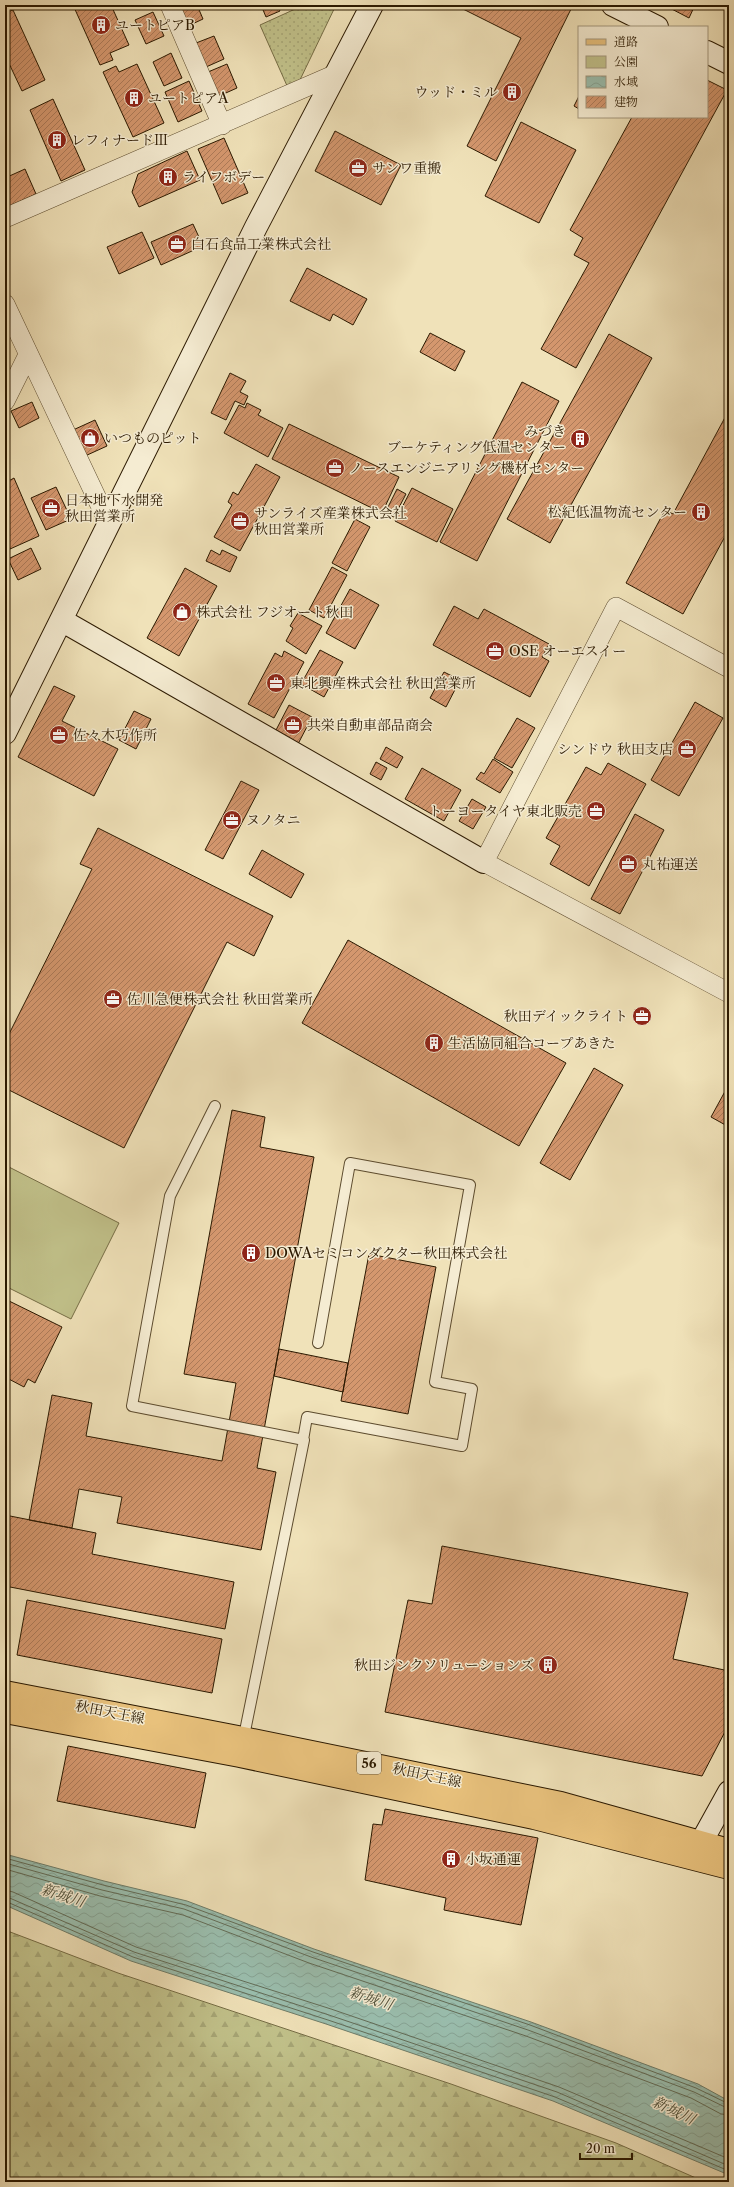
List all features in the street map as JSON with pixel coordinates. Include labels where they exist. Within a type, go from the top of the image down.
[{"type":"main road","name":"秋田天王線","points":[[5,1692],[534,1818],[697,1850],[729,1850]]},
{"type":"main road","name":"秋田天王線","points":[[5,1712],[241,1747]]},
{"type":"main road","name":"秋田天王線","points":[[697,1850],[729,1868]]},
{"type":"street","points":[[170,5],[222,125]]},
{"type":"street","points":[[5,733],[256,227],[372,5]]},
{"type":"street","points":[[613,5],[655,26]]},
{"type":"street","points":[[708,52],[729,63]]},
{"type":"street","points":[[5,218],[222,125],[336,74]]},
{"type":"street","points":[[5,304],[108,524]]},
{"type":"street","points":[[5,401],[28,355]]},
{"type":"street","points":[[484,862],[616,607],[729,668]]},
{"type":"street","points":[[61,620],[484,862],[729,993]]},
{"type":"street","points":[[697,1850],[729,1792]]},
{"type":"lane","points":[[215,1106],[170,1196],[132,1406],[303,1440]]},
{"type":"lane","points":[[241,1747],[307,1417],[462,1446],[472,1389],[435,1382],[470,1185],[350,1163],[318,1343]]},
{"type":"green space","points":[[304,5],[336,5],[298,84],[288,88],[260,25]]},
{"type":"green space","points":[[5,1165],[119,1223],[71,1319],[5,1286]]},
{"type":"green space","points":[[5,1930],[118,1973],[451,2084],[616,2143],[705,2182],[5,2182]]},
{"type":"water","name":"新城川","points":[[5,1854],[104,1881],[187,1901],[314,1949],[531,2022],[698,2084],[729,2101],[729,2175],[553,2101],[326,2024],[131,1961],[5,1905]]},
{"type":"building","name":"ユートピアB","points":[[73,5],[111,5],[129,45],[110,53],[113,60],[100,65]]},
{"type":"building","points":[[187,5],[197,5],[203,19],[188,26],[180,9]]},
{"type":"building","points":[[261,5],[277,5],[280,11],[266,17]]},
{"type":"building","name":"ウッド・ミル","points":[[465,5],[573,5],[496,161],[467,146],[521,38],[463,9]]},
{"type":"building","points":[[664,5],[695,5],[689,18]]},
{"type":"building","points":[[13,10],[45,80],[22,91],[5,55],[5,13]]},
{"type":"building","points":[[153,12],[164,36],[146,44],[135,20]]},
{"type":"building","points":[[214,36],[224,59],[206,67],[196,43]]},
{"type":"building","points":[[171,53],[182,78],[164,86],[153,62]]},
{"type":"building","name":"ユートピアA","points":[[137,64],[164,123],[133,137],[103,72],[116,66],[119,72]]},
{"type":"building","points":[[227,64],[237,88],[219,96],[208,72]]},
{"type":"building","points":[[708,80],[727,90],[576,368],[541,349],[589,263],[574,255],[583,238],[570,230],[631,118],[708,118]]},
{"type":"building","points":[[189,81],[202,111],[178,122],[165,92]]},
{"type":"building","points":[[578,98],[578,108],[574,106]]},
{"type":"building","name":"レフィナードⅢ","points":[[53,99],[85,170],[61,181],[30,110]]},
{"type":"building","points":[[521,122],[576,150],[539,223],[485,196]]},
{"type":"building","name":"サンワ重搬","points":[[335,131],[401,165],[381,205],[315,171]]},
{"type":"building","points":[[224,138],[248,193],[222,204],[198,149]]},
{"type":"building","name":"ライフボデー","points":[[187,151],[200,180],[139,207],[132,192],[138,174]]},
{"type":"building","points":[[25,169],[36,194],[5,208],[5,178]]},
{"type":"building","name":"白石食品工業株式会社","points":[[193,224],[203,246],[161,265],[151,242]]},
{"type":"building","points":[[142,232],[154,258],[119,274],[107,247]]},
{"type":"building","points":[[307,268],[367,299],[353,325],[333,314],[330,321],[290,301]]},
{"type":"building","points":[[430,333],[465,351],[455,371],[420,352]]},
{"type":"building","name":"みづき ブーケティング低温センター","points":[[609,334],[652,358],[550,543],[507,519]]},
{"type":"building","points":[[230,373],[246,381],[240,392],[248,396],[244,405],[235,401],[226,420],[211,413]]},
{"type":"building","points":[[522,382],[559,401],[477,561],[440,542]]},
{"type":"building","points":[[32,402],[39,418],[19,428],[11,411]]},
{"type":"building","points":[[247,403],[261,410],[258,415],[283,428],[268,457],[224,433],[239,405],[245,408]]},
{"type":"building","name":"松紀低温物流センター","points":[[729,410],[729,529],[683,614],[626,583],[665,510],[673,514]]},
{"type":"building","name":"いつものピット","points":[[95,420],[107,446],[85,456],[73,430]]},
{"type":"building","name":"ノースエンジニアリング機材センター","points":[[289,424],[399,477],[382,513],[272,459]]},
{"type":"building","name":"サンライズ産業株式会社 秋田営業所","points":[[256,464],[280,477],[240,551],[214,537],[232,505],[228,502],[233,492],[238,495]]},
{"type":"building","points":[[14,478],[39,536],[10,549],[5,537],[5,483]]},
{"type":"building","name":"日本地下水開発 秋田営業所","points":[[56,487],[71,519],[46,530],[31,498]]},
{"type":"building","points":[[412,488],[453,509],[437,542],[395,521]]},
{"type":"building","points":[[397,489],[406,494],[394,517],[385,513]]},
{"type":"building","points":[[355,519],[370,527],[347,571],[332,563]]},
{"type":"building","points":[[31,548],[41,569],[18,580],[8,559]]},
{"type":"building","points":[[211,550],[220,555],[222,550],[237,557],[230,572],[206,561]]},
{"type":"building","points":[[332,567],[347,575],[324,618],[309,610]]},
{"type":"building","name":"株式会社 フジオート秋田","points":[[185,568],[217,586],[179,656],[147,638]]},
{"type":"building","points":[[350,589],[379,605],[355,649],[326,633]]},
{"type":"building","name":"OSE オーエスイー","points":[[454,606],[478,619],[484,609],[549,644],[542,657],[549,661],[530,697],[433,645]]},
{"type":"building","points":[[298,613],[322,626],[306,654],[286,641],[293,628],[290,626]]},
{"type":"building","points":[[320,650],[343,662],[324,697],[301,684]]},
{"type":"building","name":"東北興産株式会社 秋田営業所","points":[[284,651],[304,662],[274,718],[248,704],[275,653],[282,657]]},
{"type":"building","points":[[444,672],[460,680],[446,707],[430,698]]},
{"type":"building","name":"佐々木巧作所","points":[[54,686],[75,696],[62,721],[118,749],[94,796],[18,757]]},
{"type":"building","name":"シンドウ 秋田支店","points":[[695,702],[723,718],[679,796],[651,780]]},
{"type":"building","name":"共栄自動車部品商会","points":[[289,705],[312,717],[298,744],[275,732]]},
{"type":"building","points":[[134,711],[151,719],[136,749],[119,740]]},
{"type":"building","points":[[517,718],[535,728],[512,768],[494,758]]},
{"type":"building","points":[[386,747],[403,757],[397,768],[380,759]]},
{"type":"building","points":[[493,759],[513,772],[500,793],[476,779],[481,772],[484,774]]},
{"type":"building","points":[[376,762],[387,768],[381,780],[370,774]]},
{"type":"building","name":"トーヨータイヤ東北販売","points":[[608,763],[646,784],[589,886],[550,864],[560,846],[546,838],[586,767],[601,775]]},
{"type":"building","points":[[422,768],[461,790],[444,821],[405,799]]},
{"type":"building","name":"ヌノタニ","points":[[241,781],[259,790],[223,859],[205,850]]},
{"type":"building","points":[[472,799],[486,807],[473,829],[459,821]]},
{"type":"building","name":"丸祐運送","points":[[635,814],[664,830],[620,914],[591,899]]},
{"type":"building","name":"佐川急便株式会社 秋田営業所","points":[[98,828],[273,916],[254,956],[227,942],[124,1148],[5,1088],[5,1042],[92,869],[80,864]]},
{"type":"building","points":[[262,850],[304,874],[291,898],[249,874]]},
{"type":"building","name":"生活協同組合コープあきた","points":[[348,940],[566,1063],[519,1146],[302,1023]]},
{"type":"building","points":[[594,1068],[623,1085],[570,1180],[540,1163]]},
{"type":"building","points":[[729,1084],[729,1127],[711,1117]]},
{"type":"building","name":"DOWAセミコンダクター秋田株式会社","points":[[232,1110],[265,1117],[260,1147],[314,1157],[257,1468],[276,1472],[261,1550],[117,1523],[122,1497],[79,1489],[72,1528],[29,1520],[52,1395],[92,1403],[86,1436],[222,1461],[236,1383],[184,1374]]},
{"type":"building","points":[[369,1254],[436,1267],[408,1414],[341,1401]]},
{"type":"building","points":[[5,1299],[62,1327],[35,1383],[28,1379],[24,1387],[5,1377]]},
{"type":"building","points":[[279,1349],[348,1363],[343,1392],[274,1376]]},
{"type":"building","points":[[5,1515],[96,1533],[92,1554],[234,1582],[225,1629],[5,1586]]},
{"type":"building","name":"秋田ジンクソリューションズ","points":[[442,1546],[688,1593],[673,1659],[729,1671],[729,1724],[702,1776],[385,1712],[408,1600],[432,1604]]},
{"type":"building","points":[[27,1600],[222,1639],[212,1693],[17,1655]]},
{"type":"building","points":[[68,1746],[206,1773],[195,1828],[57,1801]]},
{"type":"building","name":"小坂通運","points":[[385,1809],[538,1838],[521,1925],[444,1910],[446,1898],[365,1880],[373,1824],[382,1825]]},
{"type":"place","name":"ユートピアB","points":[[101,25]]},
{"type":"place","name":"ウッド・ミル","points":[[512,92]]},
{"type":"place","name":"ユートピアA","points":[[134,98]]},
{"type":"place","name":"レフィナードⅢ","points":[[57,140]]},
{"type":"place","name":"サンワ重搬","points":[[358,168]]},
{"type":"place","name":"ライフボデー","points":[[168,177]]},
{"type":"place","name":"白石食品工業株式会社","points":[[177,244]]},
{"type":"place","name":"いつものピット","points":[[90,438]]},
{"type":"place","name":"みづき ブーケティング低温センター","points":[[580,439]]},
{"type":"place","name":"ノースエンジニアリング機材センター","points":[[335,468]]},
{"type":"place","name":"日本地下水開発 秋田営業所","points":[[51,508]]},
{"type":"place","name":"松紀低温物流センター","points":[[701,512]]},
{"type":"place","name":"サンライズ産業株式会社 秋田営業所","points":[[240,521]]},
{"type":"place","name":"株式会社 フジオート秋田","points":[[182,612]]},
{"type":"place","name":"OSE オーエスイー","points":[[495,651]]},
{"type":"place","name":"東北興産株式会社 秋田営業所","points":[[276,683]]},
{"type":"place","name":"共栄自動車部品商会","points":[[293,725]]},
{"type":"place","name":"佐々木巧作所","points":[[59,735]]},
{"type":"place","name":"シンドウ 秋田支店","points":[[687,749]]},
{"type":"place","name":"トーヨータイヤ東北販売","points":[[596,811]]},
{"type":"place","name":"ヌノタニ","points":[[232,820]]},
{"type":"place","name":"丸祐運送","points":[[628,864]]},
{"type":"place","name":"佐川急便株式会社 秋田営業所","points":[[113,999]]},
{"type":"place","name":"秋田デイックライト","points":[[642,1016]]},
{"type":"place","name":"生活協同組合コープあきた","points":[[434,1043]]},
{"type":"place","name":"DOWAセミコンダクター秋田株式会社","points":[[251,1253]]},
{"type":"place","name":"秋田ジンクソリューションズ","points":[[548,1665]]},
{"type":"place","name":"小坂通運","points":[[451,1859]]}]
